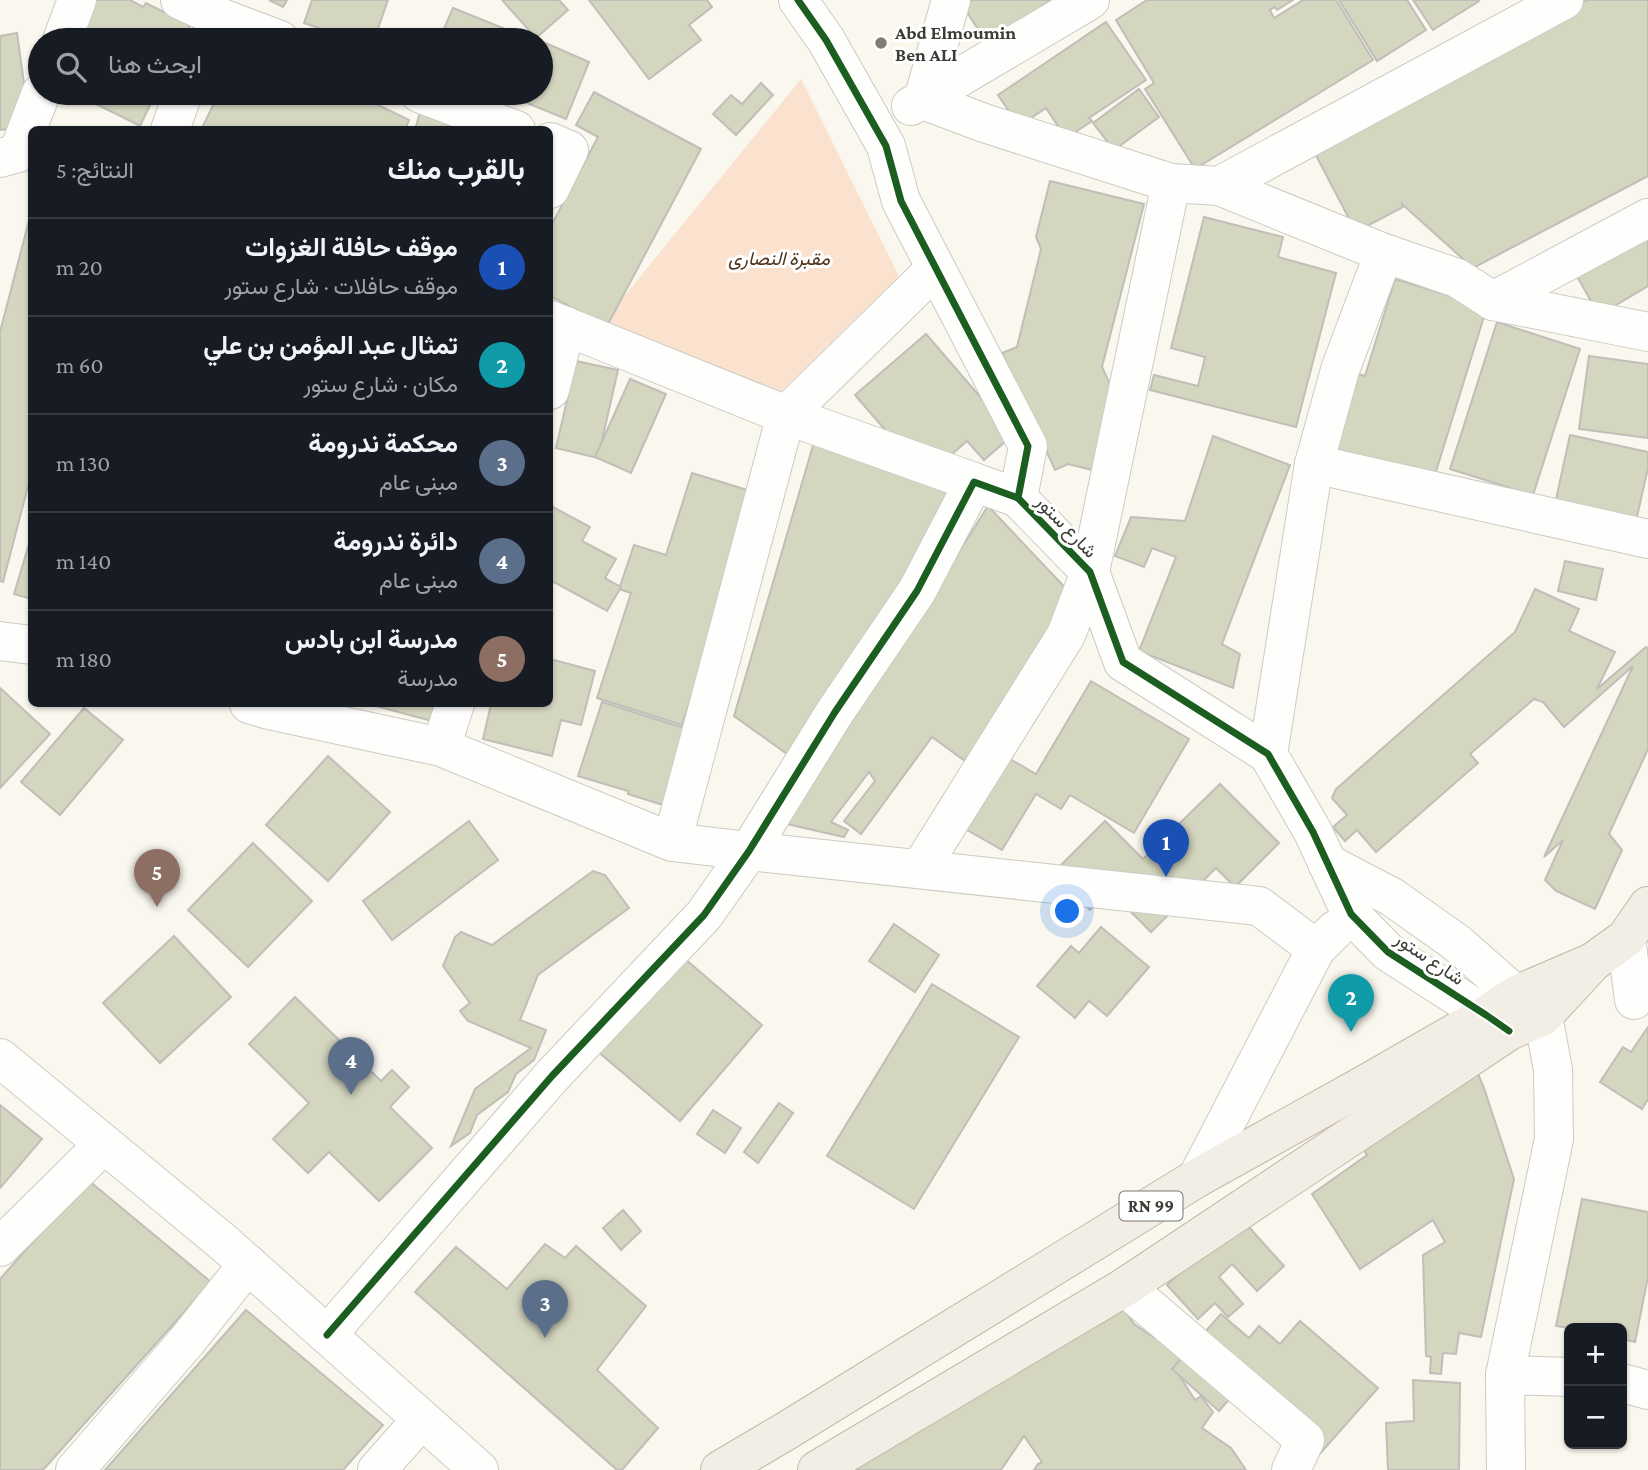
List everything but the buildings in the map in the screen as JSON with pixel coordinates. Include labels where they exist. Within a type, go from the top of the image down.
[{"type":"main road","name":"RN 99","points":[[817,1470],[1125,1287],[1513,1014],[1626,938],[1648,906]]},
{"type":"main road","name":"RN 99","points":[[720,1470],[1197,1178],[1375,1079],[1513,1014]]},
{"type":"street","points":[[67,28],[78,0]]},
{"type":"street","name":"شارع ستور","points":[[798,0],[826,40],[886,146],[901,201],[1027,446],[1018,498],[1090,572],[1123,662],[1268,754],[1313,832],[1351,914],[1388,952],[1513,1014]]},
{"type":"street","points":[[923,100],[951,0]]},
{"type":"street","points":[[875,126],[1090,0]]},
{"type":"street","points":[[1219,186],[1564,0]]},
{"type":"street","points":[[198,18],[235,28]]},
{"type":"street","points":[[923,100],[984,123],[1171,183],[1219,186],[1384,253],[1457,278],[1493,301],[1648,332]]},
{"type":"street","points":[[28,126],[36,105]]},
{"type":"street","points":[[171,126],[179,105]]},
{"type":"street","points":[[450,105],[506,126]]},
{"type":"street","points":[[17,156],[28,127]]},
{"type":"street","points":[[553,143],[569,149],[553,183]]},
{"type":"street","points":[[920,869],[1066,635],[1090,572],[1171,183]]},
{"type":"street","points":[[1493,301],[1648,218]]},
{"type":"street","points":[[1268,754],[1314,464],[1340,370],[1384,253]]},
{"type":"street","points":[[672,842],[786,415],[935,269]]},
{"type":"street","points":[[553,365],[558,323],[786,415],[1018,498]]},
{"type":"street","points":[[1314,464],[1648,539]]},
{"type":"street","points":[[327,1335],[552,1076],[704,915],[749,851],[835,712],[917,592],[974,482]]},
{"type":"street","points":[[0,641],[28,644]]},
{"type":"street","points":[[267,707],[441,747],[672,842],[1259,906],[1316,949]]},
{"type":"street","points":[[441,747],[454,707]]},
{"type":"street","name":"شارع ستور","points":[[1327,863],[1392,897],[1457,943],[1513,1014]]},
{"type":"street","points":[[1197,1178],[1316,949],[1351,914]]},
{"type":"street","points":[[1626,938],[1634,1000]]},
{"type":"street","points":[[1506,1470],[1505,1375],[1554,1139],[1553,1070],[1513,1014]]},
{"type":"street","points":[[0,1058],[248,1264],[479,1470]]},
{"type":"street","points":[[0,1247],[104,1144]]},
{"type":"street","points":[[75,1470],[186,1342],[248,1264]]},
{"type":"street","points":[[1125,1287],[1305,1440],[1291,1470]]},
{"type":"street","points":[[1505,1375],[1564,1377]]},
{"type":"street","points":[[1627,1384],[1648,1390]]},
{"type":"street","points":[[377,1470],[421,1420]]},
{"type":"green space","name":"مقبرة النصارى","points":[[801,79],[899,276],[776,396],[604,321]]},
{"type":"cycle path","points":[[798,0],[826,40],[886,146],[901,201],[1028,446],[1018,498],[1090,572],[1123,662],[1268,754],[1313,832],[1351,914],[1388,952],[1509,1031]]},
{"type":"cycle path","points":[[327,1335],[552,1076],[704,915],[749,851],[835,712],[917,591],[974,482],[1018,498]]},
{"type":"place","name":"Abd Elmoumin Ben ALI","points":[[881,43]]},
{"type":"place","name":"موقف حافلة الغزوات","points":[[1166,877]]},
{"type":"place","name":"مدرسة ابن بادس","points":[[157,907]]},
{"type":"place","name":"تمثال عبد المؤمن بن علي","points":[[1351,1032]]},
{"type":"place","name":"دائرة ندرومة","points":[[351,1095]]},
{"type":"place","name":"محكمة ندرومة","points":[[545,1338]]}]
